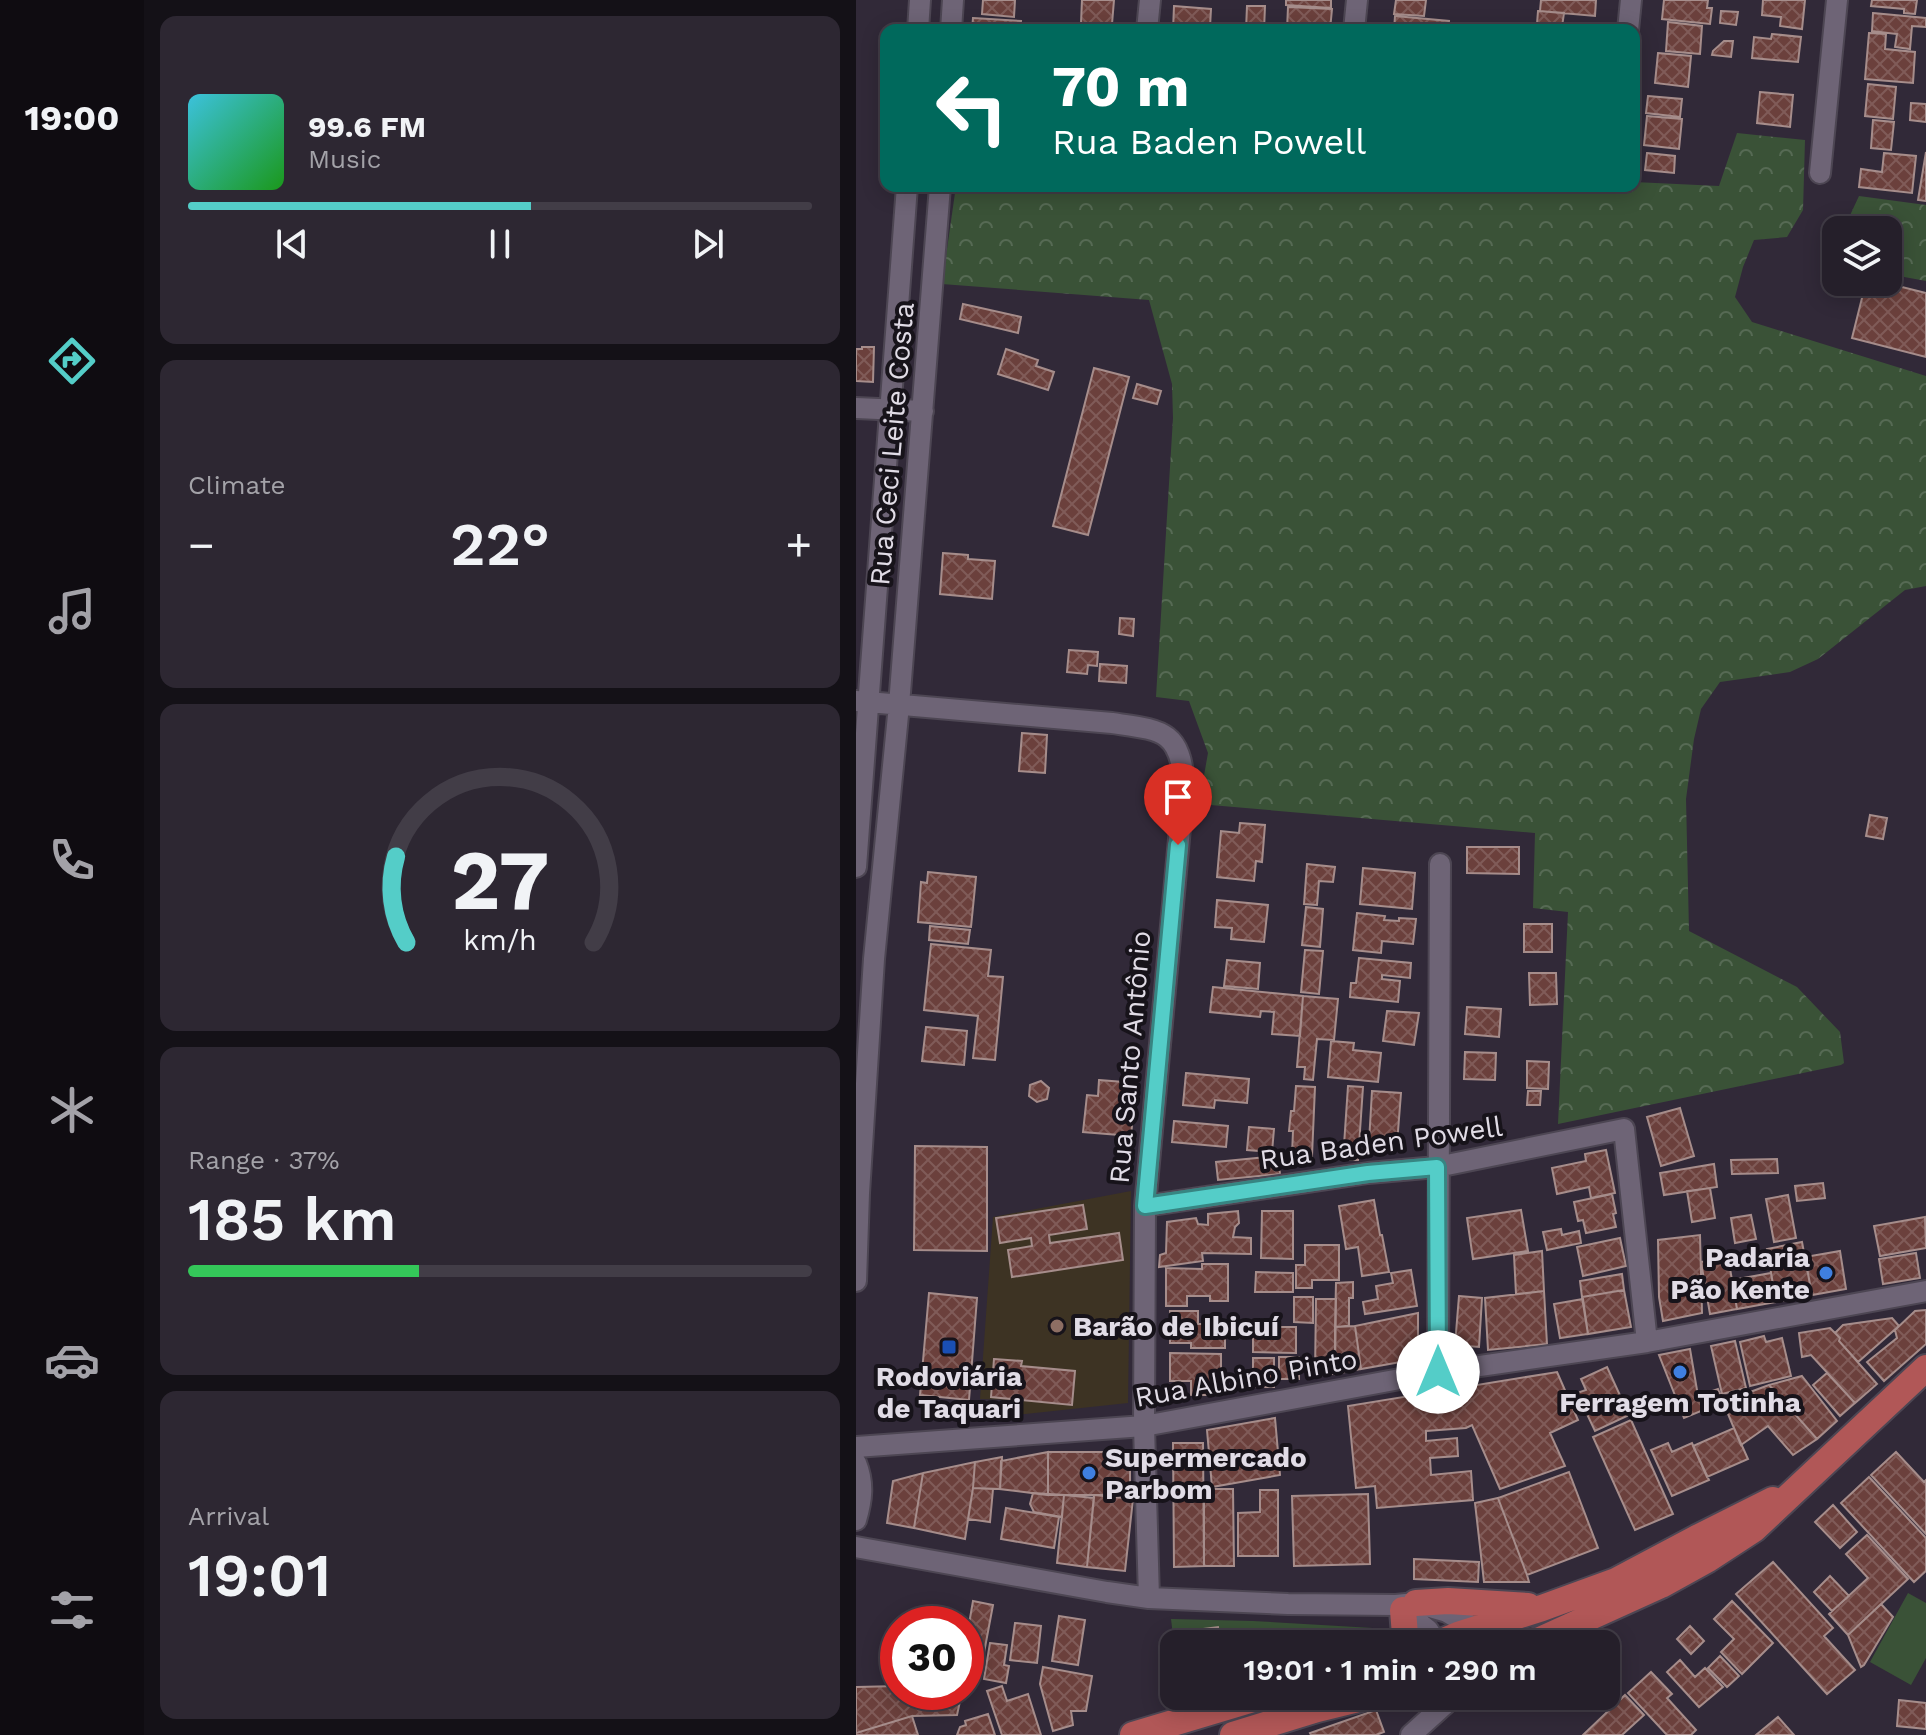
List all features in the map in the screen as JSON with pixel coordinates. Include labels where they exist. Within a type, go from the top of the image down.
[{"type":"main road","points":[[1563,1630],[1661,1585],[1754,1529],[1926,1368]]},
{"type":"main road","points":[[1495,1630],[1542,1608],[1616,1581],[1801,1487]]},
{"type":"main road","points":[[1405,1630],[1405,1606],[1448,1601],[1542,1608]]},
{"type":"main road","points":[[1542,1608],[1554,1630]]},
{"type":"main road","points":[[1133,1735],[1216,1710]]},
{"type":"main road","points":[[1233,1735],[1296,1710]]},
{"type":"street","points":[[918,24],[920,0]]},
{"type":"street","points":[[951,24],[953,0]]},
{"type":"street","points":[[1148,24],[1150,0]]},
{"type":"street","points":[[1355,24],[1357,0]]},
{"type":"street","points":[[1629,24],[1631,0]]},
{"type":"street","points":[[1820,173],[1837,0]]},
{"type":"street","name":"Rua Ceci Leite Costa","points":[[856,867],[863,702],[891,410],[907,192]]},
{"type":"street","name":"Rua Ceci Leite Costa","points":[[856,1281],[864,987],[899,705],[940,192]]},
{"type":"street","points":[[856,408],[923,411]]},
{"type":"street","points":[[863,702],[899,705]]},
{"type":"street","name":"Rua Santo Antônio","points":[[899,705],[1150,729],[1164,735],[1176,746],[1183,762],[1184,785],[1145,1206],[1144,1426],[1149,1598]]},
{"type":"street","points":[[1438,1372],[1440,864]]},
{"type":"street","name":"Rua Baden Powell","points":[[1145,1206],[1368,1173],[1437,1167],[1624,1129],[1647,1342]]},
{"type":"street","name":"Rua Albino Pinto","points":[[856,1447],[1144,1426],[1438,1372],[1647,1342],[1926,1291]]},
{"type":"street","points":[[856,1463],[862,1478],[861,1503],[856,1520]]},
{"type":"street","points":[[856,1547],[1149,1598],[1405,1606],[1447,1612],[1473,1630]]},
{"type":"street","points":[[1405,1606],[1428,1630]]},
{"type":"street","points":[[1418,1728],[1438,1710]]},
{"type":"shaded area","name":"Barão de Ibicuí","points":[[1131,1191],[1128,1403],[1015,1415],[1015,1400],[980,1399],[993,1217]]},
{"type":"green space","points":[[1737,133],[1805,140],[1803,210],[1787,237],[1754,240],[1735,297],[1752,322],[1926,376],[1926,586],[1905,590],[1818,659],[1790,672],[1720,682],[1701,709],[1694,739],[1686,799],[1689,931],[1797,987],[1840,1032],[1844,1063],[1558,1124],[1568,912],[1533,908],[1535,833],[1199,804],[1208,753],[1189,701],[1156,697],[1173,418],[1172,384],[1149,300],[942,284],[955,192],[1640,192],[1640,182],[1719,186]]},
{"type":"green space","points":[[1859,196],[1926,205],[1926,281],[1902,277],[1902,216],[1850,216]]},
{"type":"green space","points":[[1908,1593],[1926,1603],[1926,1658],[1911,1685],[1870,1662]]},
{"type":"green space","points":[[1171,1619],[1390,1630],[1172,1630]]},
{"type":"building","points":[[983,0],[1015,0],[1014,17],[982,14]]},
{"type":"building","points":[[1082,0],[1114,0],[1112,24],[1081,23]]},
{"type":"building","points":[[1286,0],[1331,0],[1331,8],[1286,5]]},
{"type":"building","points":[[1396,0],[1426,0],[1424,16],[1394,14]]},
{"type":"building","points":[[1541,0],[1596,0],[1595,16],[1540,11]]},
{"type":"building","points":[[1664,0],[1708,0],[1707,8],[1712,8],[1710,24],[1662,19]]},
{"type":"building","points":[[1763,0],[1805,0],[1802,29],[1780,26],[1781,17],[1762,15]]},
{"type":"building","points":[[1872,0],[1917,0],[1915,14],[1904,13],[1904,9],[1871,6]]},
{"type":"building","points":[[1174,6],[1211,9],[1210,24],[1173,24]]},
{"type":"building","points":[[1247,6],[1265,6],[1264,24],[1246,24]]},
{"type":"building","points":[[1288,7],[1332,9],[1331,24],[1287,24]]},
{"type":"building","points":[[1538,11],[1564,13],[1562,24],[1537,24]]},
{"type":"building","points":[[1721,11],[1738,12],[1736,25],[1720,23]]},
{"type":"building","points":[[1873,13],[1926,18],[1926,27],[1912,26],[1910,49],[1895,47],[1897,34],[1872,31]]},
{"type":"building","points":[[1395,16],[1449,21],[1449,24],[1394,24]]},
{"type":"building","points":[[973,18],[1021,21],[1021,24],[972,24]]},
{"type":"building","points":[[1668,22],[1702,26],[1700,54],[1666,51]]},
{"type":"building","points":[[1869,33],[1886,34],[1885,49],[1915,52],[1913,83],[1865,79]]},
{"type":"building","points":[[1772,34],[1801,37],[1798,62],[1752,58],[1754,37],[1771,39]]},
{"type":"building","points":[[1724,41],[1733,41],[1731,57],[1712,55],[1713,51]]},
{"type":"building","points":[[1658,53],[1691,56],[1688,87],[1655,83]]},
{"type":"building","points":[[1868,84],[1896,87],[1893,119],[1865,116]]},
{"type":"building","points":[[1760,92],[1793,95],[1790,127],[1757,123]]},
{"type":"building","points":[[1648,96],[1682,99],[1680,117],[1646,113]]},
{"type":"building","points":[[1911,103],[1926,104],[1926,122],[1910,120]]},
{"type":"building","points":[[1647,116],[1682,119],[1679,149],[1644,145]]},
{"type":"building","points":[[1873,120],[1894,122],[1891,150],[1871,148]]},
{"type":"building","points":[[1926,152],[1926,201],[1918,200]]},
{"type":"building","points":[[1647,153],[1675,156],[1674,173],[1645,170]]},
{"type":"building","points":[[1884,153],[1916,156],[1912,193],[1859,187],[1861,169],[1882,172]]},
{"type":"building","points":[[1902,287],[1926,293],[1926,357],[1852,338],[1862,296],[1902,296]]},
{"type":"building","points":[[963,304],[1021,317],[1018,333],[960,319]]},
{"type":"building","points":[[874,347],[873,382],[856,381],[856,349]]},
{"type":"building","points":[[1006,349],[1038,360],[1036,366],[1054,372],[1048,390],[998,374]]},
{"type":"building","points":[[1094,368],[1129,377],[1088,535],[1053,526]]},
{"type":"building","points":[[1137,384],[1161,391],[1157,404],[1133,398]]},
{"type":"building","points":[[943,553],[995,561],[992,599],[940,594]]},
{"type":"building","points":[[1120,618],[1134,619],[1133,636],[1119,634]]},
{"type":"building","points":[[1069,650],[1098,652],[1097,666],[1088,665],[1087,674],[1067,672]]},
{"type":"building","points":[[1100,664],[1127,666],[1126,683],[1099,681]]},
{"type":"building","points":[[1022,733],[1047,735],[1045,773],[1019,771]]},
{"type":"building","points":[[1870,815],[1887,818],[1883,839],[1866,836]]},
{"type":"building","points":[[1240,823],[1265,825],[1262,862],[1256,861],[1254,881],[1217,877],[1221,831],[1239,833]]},
{"type":"building","points":[[1467,847],[1519,847],[1519,874],[1467,873]]},
{"type":"building","points":[[1307,864],[1335,867],[1333,882],[1319,881],[1317,905],[1304,904]]},
{"type":"building","points":[[1363,868],[1415,873],[1412,909],[1360,904]]},
{"type":"building","points":[[928,872],[976,877],[971,927],[918,922],[921,882],[927,883]]},
{"type":"building","points":[[1217,900],[1268,905],[1264,942],[1231,939],[1232,928],[1215,927]]},
{"type":"building","points":[[1306,907],[1323,909],[1320,947],[1302,945]]},
{"type":"building","points":[[1357,913],[1385,916],[1384,920],[1416,919],[1413,944],[1382,941],[1381,953],[1353,950]]},
{"type":"building","points":[[1524,924],[1552,924],[1552,952],[1524,952]]},
{"type":"building","points":[[930,926],[970,930],[968,944],[929,940]]},
{"type":"building","points":[[931,944],[991,950],[988,976],[1003,977],[995,1060],[973,1058],[978,1016],[924,1010]]},
{"type":"building","points":[[1305,950],[1323,951],[1319,994],[1301,992]]},
{"type":"building","points":[[1359,958],[1411,963],[1410,978],[1382,975],[1382,979],[1400,981],[1398,1002],[1350,997],[1351,983],[1356,983]]},
{"type":"building","points":[[1227,960],[1260,963],[1258,989],[1224,986]]},
{"type":"building","points":[[1529,973],[1556,973],[1557,1004],[1530,1005]]},
{"type":"building","points":[[1213,987],[1303,996],[1300,1036],[1272,1034],[1274,1012],[1261,1011],[1260,1017],[1210,1012]]},
{"type":"building","points":[[1303,996],[1338,999],[1334,1040],[1317,1039],[1313,1080],[1304,1079],[1305,1067],[1297,1067]]},
{"type":"building","points":[[1467,1007],[1501,1009],[1499,1037],[1465,1034]]},
{"type":"building","points":[[1387,1011],[1419,1013],[1414,1045],[1383,1041]]},
{"type":"building","points":[[926,1027],[967,1031],[964,1065],[922,1061]]},
{"type":"building","points":[[1331,1041],[1354,1043],[1353,1050],[1381,1053],[1378,1082],[1328,1077]]},
{"type":"building","points":[[1465,1052],[1496,1053],[1495,1080],[1464,1079]]},
{"type":"building","points":[[1527,1061],[1549,1062],[1548,1089],[1527,1088]]},
{"type":"building","points":[[1186,1073],[1249,1079],[1247,1103],[1215,1100],[1214,1108],[1183,1105]]},
{"type":"building","points":[[1099,1080],[1136,1083],[1131,1136],[1083,1132],[1087,1095],[1098,1096]]},
{"type":"building","points":[[1041,1081],[1049,1088],[1047,1099],[1037,1102],[1029,1096],[1030,1085]]},
{"type":"building","points":[[1296,1086],[1315,1087],[1312,1156],[1292,1155],[1293,1131],[1289,1131]]},
{"type":"building","points":[[1348,1086],[1363,1087],[1358,1160],[1343,1160]]},
{"type":"building","points":[[1372,1091],[1401,1093],[1397,1144],[1369,1142]]},
{"type":"building","points":[[1528,1091],[1541,1091],[1540,1105],[1527,1105]]},
{"type":"building","points":[[1680,1108],[1694,1156],[1661,1166],[1647,1117]]},
{"type":"building","points":[[1174,1121],[1228,1126],[1226,1147],[1172,1142]]},
{"type":"building","points":[[1249,1127],[1274,1129],[1272,1152],[1247,1150]]},
{"type":"building","points":[[915,1146],[987,1147],[987,1251],[914,1250]]},
{"type":"building","points":[[1606,1150],[1615,1193],[1591,1198],[1589,1187],[1557,1194],[1552,1168],[1586,1161],[1585,1154]]},
{"type":"building","points":[[1278,1156],[1280,1174],[1218,1180],[1216,1162]]},
{"type":"building","points":[[1777,1159],[1778,1173],[1732,1174],[1731,1160]]},
{"type":"building","points":[[1714,1164],[1717,1187],[1664,1195],[1660,1173]]},
{"type":"building","points":[[1823,1183],[1825,1198],[1797,1201],[1795,1186]]},
{"type":"building","points":[[1710,1188],[1715,1218],[1692,1222],[1687,1191]]},
{"type":"building","points":[[1612,1194],[1616,1227],[1586,1233],[1583,1220],[1578,1221],[1574,1202]]},
{"type":"building","points":[[1788,1195],[1796,1238],[1774,1242],[1766,1199]]},
{"type":"building","points":[[1374,1200],[1389,1272],[1362,1276],[1358,1247],[1346,1249],[1339,1206]]},
{"type":"building","points":[[1083,1205],[1087,1229],[1049,1235],[1050,1243],[1119,1233],[1123,1260],[1012,1277],[1008,1250],[1032,1246],[1031,1238],[1000,1243],[996,1218]]},
{"type":"building","points":[[1521,1210],[1528,1251],[1473,1259],[1467,1218]]},
{"type":"building","points":[[1238,1211],[1239,1223],[1233,1237],[1251,1238],[1251,1254],[1202,1253],[1203,1261],[1159,1267],[1160,1255],[1166,1253],[1167,1222],[1196,1218],[1198,1224],[1208,1225],[1208,1214]]},
{"type":"building","points":[[1262,1211],[1293,1211],[1293,1259],[1261,1258]]},
{"type":"building","points":[[1751,1215],[1756,1239],[1735,1243],[1731,1218]]},
{"type":"building","points":[[1925,1217],[1926,1248],[1880,1256],[1874,1226]]},
{"type":"building","points":[[1561,1229],[1562,1235],[1579,1231],[1581,1243],[1547,1250],[1543,1232]]},
{"type":"building","points":[[1700,1235],[1702,1313],[1663,1321],[1659,1297],[1658,1240]]},
{"type":"building","points":[[1620,1238],[1626,1266],[1583,1276],[1577,1247]]},
{"type":"building","points":[[1802,1242],[1812,1295],[1776,1302],[1767,1249]]},
{"type":"building","points":[[1305,1245],[1339,1245],[1339,1280],[1312,1280],[1312,1288],[1296,1288],[1296,1265],[1305,1265]]},
{"type":"building","points":[[1542,1251],[1544,1291],[1516,1294],[1514,1255]]},
{"type":"building","name":"Padaria Pão Kente","points":[[1840,1251],[1846,1289],[1812,1295],[1805,1257]]},
{"type":"building","points":[[1916,1253],[1920,1278],[1883,1284],[1879,1259]]},
{"type":"building","points":[[1728,1257],[1737,1309],[1710,1314],[1701,1262]]},
{"type":"building","points":[[1202,1264],[1228,1264],[1228,1301],[1210,1301],[1210,1296],[1187,1296],[1187,1306],[1166,1306],[1166,1268],[1202,1269]]},
{"type":"building","points":[[1411,1270],[1417,1306],[1365,1314],[1363,1302],[1378,1299],[1376,1286],[1393,1283],[1391,1273]]},
{"type":"building","points":[[1256,1272],[1293,1273],[1293,1292],[1255,1292]]},
{"type":"building","points":[[1771,1273],[1776,1302],[1737,1309],[1732,1280]]},
{"type":"building","points":[[1622,1274],[1624,1290],[1582,1297],[1580,1281]]},
{"type":"building","points":[[1353,1282],[1353,1298],[1349,1298],[1349,1326],[1335,1327],[1336,1283]]},
{"type":"building","points":[[1624,1290],[1631,1327],[1588,1334],[1582,1297]]},
{"type":"building","points":[[1544,1291],[1547,1344],[1488,1350],[1485,1298]]},
{"type":"building","name":"Rodoviária de Taquari","points":[[929,1293],[977,1298],[969,1400],[920,1395]]},
{"type":"building","points":[[1459,1296],[1482,1298],[1479,1347],[1455,1345]]},
{"type":"building","points":[[1294,1297],[1313,1297],[1313,1323],[1294,1322]]},
{"type":"building","points":[[1316,1299],[1336,1299],[1335,1374],[1315,1374]]},
{"type":"building","points":[[1583,1299],[1588,1334],[1560,1338],[1554,1304]]},
{"type":"building","points":[[1926,1310],[1926,1344],[1884,1381],[1867,1362],[1897,1338],[1895,1330],[1915,1311]]},
{"type":"building","points":[[1170,1311],[1198,1311],[1198,1324],[1225,1324],[1225,1348],[1191,1348],[1191,1343],[1170,1343]]},
{"type":"building","points":[[1418,1313],[1418,1359],[1361,1369],[1355,1326]]},
{"type":"building","points":[[1892,1318],[1899,1326],[1858,1362],[1835,1333],[1843,1325]]},
{"type":"building","points":[[1355,1326],[1361,1369],[1335,1374],[1335,1327]]},
{"type":"building","points":[[1253,1327],[1296,1327],[1296,1353],[1253,1352]]},
{"type":"building","points":[[1830,1328],[1877,1384],[1855,1403],[1811,1355],[1802,1357],[1799,1333]]},
{"type":"building","points":[[1764,1336],[1766,1342],[1782,1338],[1791,1376],[1750,1386],[1740,1342]]},
{"type":"building","points":[[1735,1341],[1746,1388],[1722,1394],[1711,1346]]},
{"type":"building","name":"Ferragem Totinha","points":[[1690,1349],[1698,1396],[1718,1389],[1723,1402],[1684,1418],[1659,1355]]},
{"type":"building","points":[[1170,1353],[1221,1354],[1221,1395],[1191,1395],[1191,1381],[1170,1381]]},
{"type":"building","points":[[1279,1357],[1299,1357],[1299,1379],[1279,1379]]},
{"type":"building","points":[[1253,1358],[1274,1358],[1274,1387],[1253,1387]]},
{"type":"building","points":[[994,1359],[1022,1361],[1021,1366],[1075,1371],[1072,1405],[991,1397]]},
{"type":"building","points":[[1607,1367],[1629,1415],[1595,1431],[1577,1393],[1586,1390],[1581,1379]]},
{"type":"building","points":[[1557,1372],[1578,1420],[1550,1433],[1565,1466],[1500,1489],[1472,1425],[1426,1431],[1426,1441],[1457,1438],[1458,1456],[1430,1458],[1431,1475],[1471,1471],[1473,1500],[1377,1508],[1375,1486],[1356,1488],[1348,1406]]},
{"type":"building","points":[[1827,1373],[1855,1403],[1840,1416],[1813,1385]]},
{"type":"building","points":[[1802,1376],[1837,1421],[1817,1439],[1769,1385]]},
{"type":"building","points":[[1769,1385],[1817,1439],[1793,1455],[1768,1426],[1741,1445],[1723,1402]]},
{"type":"building","points":[[1275,1418],[1280,1475],[1212,1487],[1207,1430]]},
{"type":"building","points":[[1631,1420],[1673,1514],[1635,1530],[1593,1437]]},
{"type":"building","points":[[1734,1428],[1748,1459],[1707,1477],[1693,1446]]},
{"type":"building","points":[[1173,1443],[1203,1443],[1204,1566],[1174,1567]]},
{"type":"building","points":[[1668,1443],[1672,1452],[1692,1443],[1709,1480],[1672,1496],[1651,1450]]},
{"type":"building","name":"Supermercado Parbom","points":[[1048,1452],[1130,1452],[1130,1495],[1048,1495]]},
{"type":"building","points":[[1048,1452],[1048,1495],[1000,1489],[1001,1461]]},
{"type":"building","points":[[1896,1452],[1924,1482],[1926,1480],[1926,1534],[1871,1475]]},
{"type":"building","points":[[1002,1457],[1000,1489],[973,1488],[975,1462]]},
{"type":"building","points":[[975,1462],[965,1539],[914,1528],[923,1473]]},
{"type":"building","points":[[1569,1472],[1598,1548],[1527,1575],[1498,1498]]},
{"type":"building","points":[[923,1473],[914,1528],[887,1523],[893,1481]]},
{"type":"building","points":[[1869,1477],[1926,1538],[1926,1571],[1914,1582],[1841,1503]]},
{"type":"building","points":[[973,1488],[993,1489],[990,1522],[968,1519]]},
{"type":"building","points":[[1204,1489],[1233,1489],[1234,1566],[1204,1566]]},
{"type":"building","points":[[1260,1490],[1278,1490],[1278,1556],[1238,1556],[1238,1513],[1260,1512]]},
{"type":"building","points":[[1033,1493],[1064,1495],[1062,1517],[1034,1512],[1030,1504]]},
{"type":"building","points":[[1368,1494],[1370,1564],[1294,1566],[1292,1496]]},
{"type":"building","points":[[1064,1495],[1094,1498],[1087,1567],[1057,1563]]},
{"type":"building","points":[[1094,1495],[1133,1499],[1125,1571],[1087,1567]]},
{"type":"building","points":[[1498,1498],[1529,1582],[1484,1582],[1475,1503]]},
{"type":"building","points":[[1833,1505],[1857,1532],[1840,1548],[1815,1522]]},
{"type":"building","points":[[1006,1508],[1059,1517],[1054,1548],[1001,1539]]},
{"type":"building","points":[[1867,1535],[1908,1579],[1848,1635],[1829,1614],[1868,1578],[1846,1554]]},
{"type":"building","points":[[1414,1559],[1479,1562],[1478,1582],[1414,1579]]},
{"type":"building","points":[[1773,1562],[1833,1628],[1824,1636],[1855,1670],[1827,1694],[1736,1594]]},
{"type":"building","points":[[1830,1576],[1849,1596],[1832,1611],[1814,1592]]},
{"type":"building","points":[[973,1601],[993,1605],[984,1653],[984,1606],[972,1606]]},
{"type":"building","points":[[1732,1601],[1773,1643],[1742,1674],[1721,1652],[1734,1639],[1714,1619]]},
{"type":"building","points":[[1881,1604],[1893,1617],[1861,1667],[1848,1635]]},
{"type":"building","points":[[1059,1616],[1085,1620],[1078,1665],[1052,1661]]},
{"type":"building","points":[[1015,1623],[1041,1626],[1037,1663],[1010,1660]]},
{"type":"building","points":[[1690,1626],[1704,1641],[1691,1654],[1677,1639]]},
{"type":"building","points":[[990,1643],[1007,1645],[1004,1665],[1009,1666],[1006,1683],[984,1679]]},
{"type":"building","points":[[1720,1656],[1739,1676],[1727,1687],[1708,1668]]},
{"type":"building","points":[[1680,1660],[1695,1677],[1705,1668],[1723,1687],[1699,1707],[1667,1672]]},
{"type":"building","points":[[1043,1667],[1092,1676],[1086,1711],[1071,1711],[1073,1725],[1053,1731],[1040,1684]]},
{"type":"building","points":[[1651,1672],[1672,1694],[1667,1698],[1696,1730],[1691,1735],[1667,1735],[1628,1693]]},
{"type":"building","points":[[880,1686],[880,1710],[958,1710],[957,1715],[912,1716],[856,1733],[856,1687]]},
{"type":"building","points":[[1002,1686],[1007,1701],[1028,1694],[1041,1735],[1002,1735],[987,1691]]},
{"type":"building","points":[[1625,1695],[1644,1715],[1622,1735],[1583,1735],[1609,1710],[1620,1710],[1620,1700]]},
{"type":"building","points":[[1899,1700],[1926,1703],[1926,1729],[1897,1726]]},
{"type":"building","points":[[1376,1710],[1384,1732],[1376,1735],[1310,1733]]},
{"type":"building","points":[[988,1714],[995,1735],[957,1735],[960,1727],[966,1725],[965,1721]]},
{"type":"building","points":[[912,1716],[918,1735],[856,1735],[856,1733]]},
{"type":"building","points":[[1778,1717],[1794,1735],[1756,1735]]},
{"type":"place","name":"Padaria Pão Kente","points":[[1826,1273]]},
{"type":"place","name":"Barão de Ibicuí","points":[[1057,1326]]},
{"type":"place","name":"Rodoviária de Taquari","points":[[949,1347]]},
{"type":"place","name":"Ferragem Totinha","points":[[1680,1372]]},
{"type":"place","name":"Supermercado Parbom","points":[[1089,1473]]},
{"type":"route","points":[[1178,845],[1145,1206],[1368,1173],[1437,1167],[1438,1372]]}]
